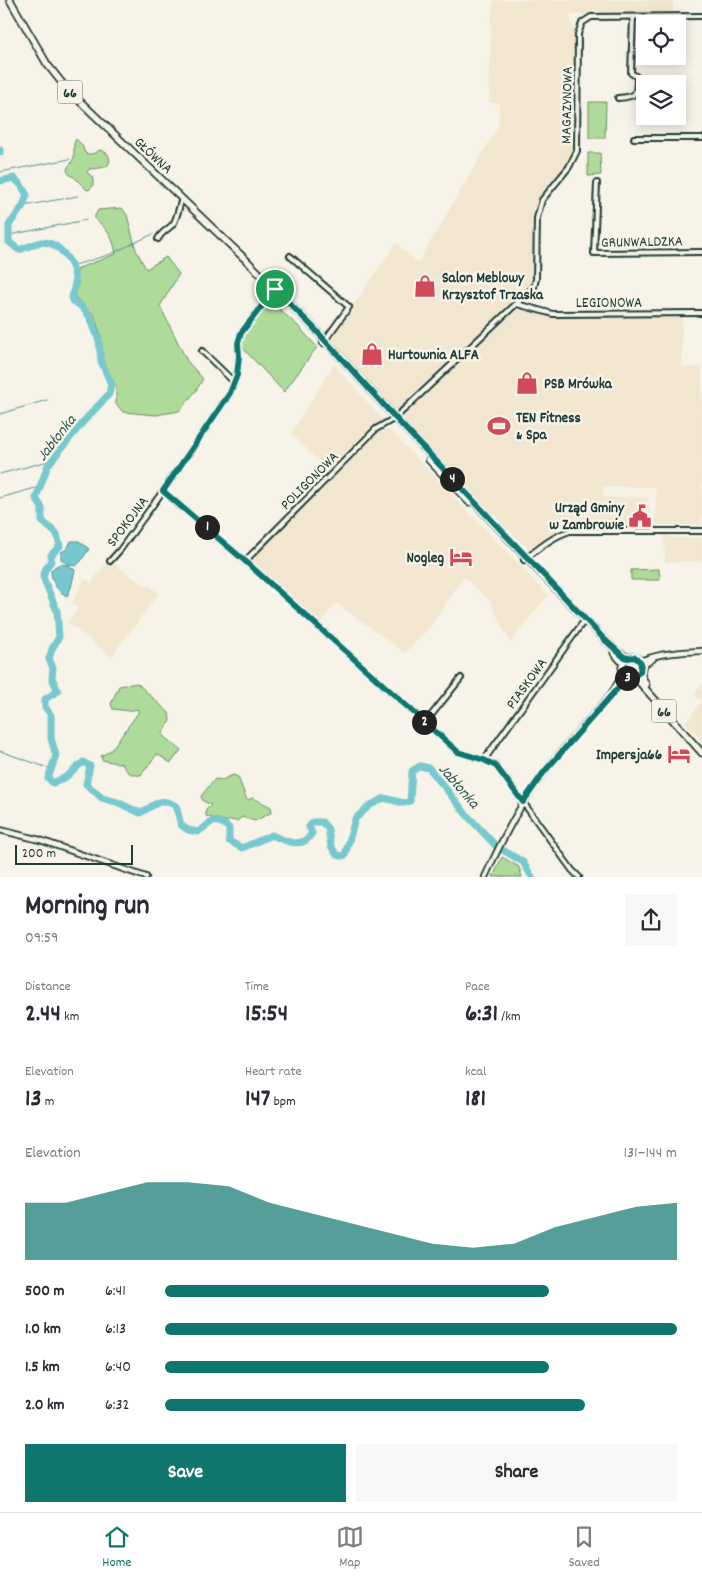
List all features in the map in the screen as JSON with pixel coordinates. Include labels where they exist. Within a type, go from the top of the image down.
[{"type":"main road","name":"GŁÓWNA","points":[[10,0],[47,64],[66,88],[275,289],[325,342]]},
{"type":"main road","name":"66","points":[[325,342],[436,468],[625,660]]},
{"type":"main road","points":[[635,657],[637,670],[623,671],[625,660],[635,657]]},
{"type":"main road","name":"66","points":[[637,670],[651,691],[702,748]]},
{"type":"main road","name":"66","points":[[637,670],[702,754]]},
{"type":"street","name":"MAGAZYNOWA","points":[[393,419],[530,292],[535,284],[537,218],[542,200],[569,167],[577,151],[578,34],[584,20],[590,17],[702,16]]},
{"type":"street","points":[[618,98],[630,97],[637,92],[637,77],[632,73],[633,18]]},
{"type":"street","points":[[634,138],[702,138]]},
{"type":"street","name":"GRUNWALDZKA","points":[[597,183],[594,253],[702,252]]},
{"type":"street","points":[[158,239],[161,233],[174,223],[182,199]]},
{"type":"street","points":[[290,256],[349,307],[325,342]]},
{"type":"street","name":"SPOKOJNA","points":[[110,561],[163,491],[230,393],[237,375],[238,343],[241,333],[275,289]]},
{"type":"street","name":"LEGIONOWA","points":[[517,304],[553,314],[702,313]]},
{"type":"street","points":[[202,351],[234,382]]},
{"type":"street","name":"POLIGONOWA","points":[[245,561],[372,433],[393,419]]},
{"type":"street","points":[[163,491],[245,561],[458,752],[496,766],[579,877]]},
{"type":"street","points":[[526,559],[551,540],[570,531],[702,531]]},
{"type":"street","name":"PIASKOWA","points":[[484,760],[585,621]]},
{"type":"street","points":[[485,877],[500,844],[523,802],[544,772],[605,702],[637,670],[650,660],[665,653],[702,651]]},
{"type":"street","points":[[605,702],[621,678],[623,671]]},
{"type":"street","points":[[425,723],[461,678]]},
{"type":"street","points":[[0,830],[61,846],[146,877]]},
{"type":"shaded area","points":[[494,0],[673,0],[673,15],[571,15],[571,22],[575,29],[575,147],[572,158],[567,166],[539,199],[533,218],[532,286],[394,414],[326,340],[349,307],[352,307],[396,243],[418,263],[498,127],[499,104],[489,102],[491,15]]},
{"type":"shaded area","points":[[518,307],[553,317],[682,316],[682,367],[702,367],[702,525],[657,525],[655,523],[656,487],[603,487],[603,497],[647,497],[650,509],[649,526],[564,525],[531,552],[483,507],[404,419],[404,415]]},
{"type":"shaded area","points":[[334,364],[383,420],[328,471],[291,433]]},
{"type":"shaded area","points":[[390,430],[548,595],[510,643],[490,601],[464,577],[429,628],[405,653],[336,603],[319,624],[285,596],[256,568],[252,559],[380,431]]},
{"type":"shaded area","points":[[664,534],[671,538],[702,538],[702,562],[665,562]]},
{"type":"shaded area","points":[[108,560],[159,593],[111,657],[67,622],[78,609],[72,602],[85,579],[91,583]]},
{"type":"shaded area","points":[[702,684],[702,701],[694,695]]},
{"type":"shaded area","points":[[702,701],[702,741],[685,723]]},
{"type":"green space","points":[[589,102],[606,102],[605,138],[589,138]]},
{"type":"green space","points":[[76,139],[82,145],[85,153],[91,154],[101,150],[108,154],[110,159],[105,167],[89,169],[87,172],[93,178],[93,186],[87,190],[67,171],[74,158],[74,143]]},
{"type":"green space","points":[[588,153],[600,153],[601,175],[588,176]]},
{"type":"green space","points":[[122,208],[127,215],[136,250],[146,269],[166,257],[179,274],[160,306],[187,361],[203,379],[179,411],[156,415],[123,412],[116,404],[116,387],[104,363],[101,336],[94,315],[75,297],[78,283],[76,274],[79,268],[116,254],[109,233],[94,218],[98,210]]},
{"type":"green space","points":[[270,301],[298,326],[317,347],[284,392],[238,343],[241,333]]},
{"type":"green space","points":[[659,569],[660,580],[631,580],[631,570]]},
{"type":"green space","points":[[137,683],[169,713],[170,721],[163,732],[164,737],[181,750],[171,763],[157,754],[141,775],[130,773],[122,764],[102,760],[101,756],[111,750],[138,713],[138,709],[128,711],[113,709],[111,704],[119,686]]},
{"type":"green space","points":[[233,775],[238,777],[247,800],[253,798],[271,807],[272,812],[255,821],[242,817],[237,821],[230,820],[227,822],[206,816],[206,810],[211,805],[203,801],[201,796],[215,779],[222,780]]},
{"type":"green space","points":[[502,857],[519,867],[522,877],[493,877]]},
{"type":"water","points":[[71,541],[79,541],[89,549],[76,566],[67,564],[61,559],[61,552],[67,549]]},
{"type":"water","points":[[61,564],[68,565],[75,570],[67,596],[55,586],[51,574],[51,570]]},
{"type":"waterway","points":[[0,172],[70,159]]},
{"type":"waterway","name":"Jabłonka","points":[[0,181],[14,178],[27,195],[23,206],[9,225],[9,242],[19,250],[42,242],[49,243],[60,250],[69,261],[75,281],[72,300],[81,306],[90,317],[99,341],[101,361],[111,384],[109,394],[48,465],[36,498],[42,508],[42,521],[57,534],[60,546],[51,555],[51,561],[43,577],[57,611],[59,637],[49,659],[53,668],[52,678],[58,691],[45,699],[45,707],[51,715],[51,738],[56,756],[48,778],[53,783],[66,777],[83,762],[90,766],[86,784],[102,798],[117,802],[140,813],[158,803],[170,803],[176,806],[181,825],[188,830],[198,832],[213,821],[222,823],[229,828],[229,841],[242,848],[272,835],[282,840],[299,843],[308,838],[312,833],[309,827],[313,822],[322,822],[328,829],[331,846],[336,854],[341,856],[345,855],[355,819],[369,806],[384,798],[404,803],[410,801],[412,771],[420,766],[429,768],[466,814],[496,846],[523,862],[532,877]]},
{"type":"waterway","points":[[23,206],[78,196]]},
{"type":"waterway","points":[[9,235],[86,220]]},
{"type":"waterway","points":[[72,266],[111,254],[153,234]]},
{"type":"waterway","points":[[0,414],[47,400]]},
{"type":"waterway","points":[[0,474],[52,460]]},
{"type":"waterway","points":[[0,498],[39,487]]},
{"type":"waterway","points":[[0,751],[51,769]]},
{"type":"place","name":"Salon Meblowy Krzysztof Trzaska","points":[[425,286]]},
{"type":"place","name":"Hurtownia ALFA","points":[[372,354]]},
{"type":"place","name":"PSB Mrówka","points":[[527,383]]},
{"type":"place","name":"TEN Fitness & Spa","points":[[499,426]]},
{"type":"place","name":"Urząd Gminy w Zambrowie","points":[[640,516]]},
{"type":"place","name":"Nogleg","points":[[461,557]]},
{"type":"place","name":"Impersja66","points":[[679,754]]},
{"type":"route","points":[[275,289],[312,326],[439,465],[605,640],[624,657],[635,657],[641,663],[642,668],[640,672],[624,681],[544,772],[523,802],[496,766],[458,752],[245,561],[163,491],[230,393],[237,375],[238,343],[241,333],[275,289]]}]
